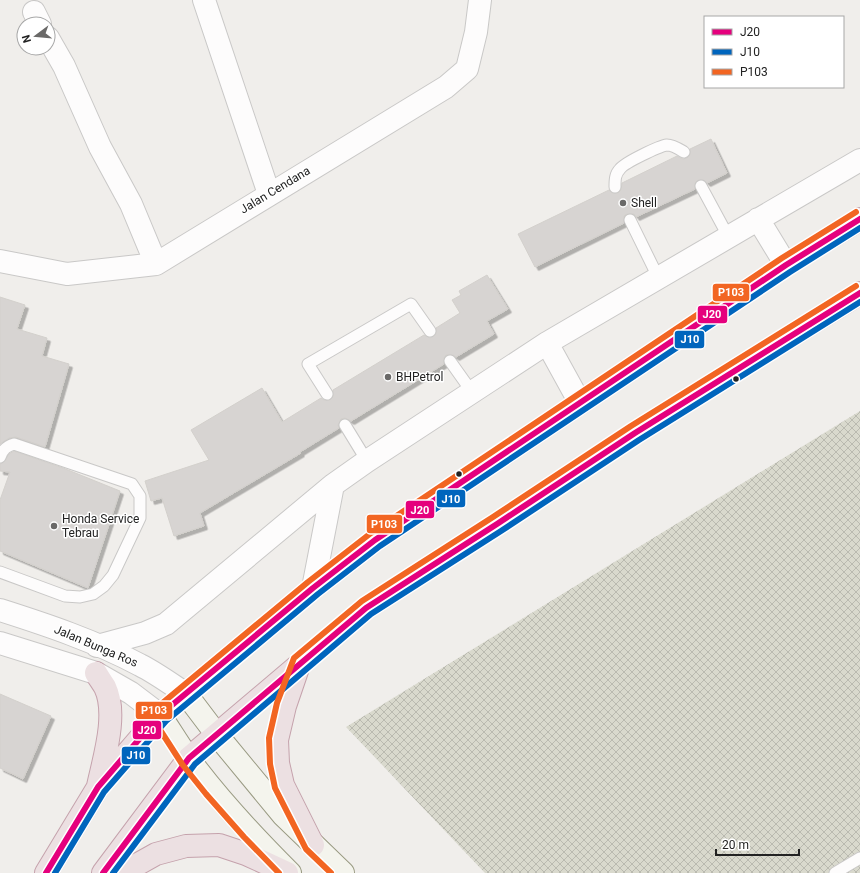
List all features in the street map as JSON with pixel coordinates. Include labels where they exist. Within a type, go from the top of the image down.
[{"type":"highway","points":[[46,873],[98,787],[160,715],[313,588],[375,540],[786,265],[860,219]]},
{"type":"highway","points":[[103,873],[188,758],[366,608],[497,524],[634,433],[860,293]]},
{"type":"highway","points":[[300,664],[285,706],[277,740],[278,763],[283,785],[313,845]]},
{"type":"highway","points":[[96,673],[105,687],[110,711],[98,787]]},
{"type":"highway","points":[[122,873],[156,854],[186,846],[219,845],[246,854],[289,873]]},
{"type":"main road","points":[[186,694],[216,735],[283,815],[343,873]]},
{"type":"main road","points":[[160,715],[188,758],[260,843],[289,873]]},
{"type":"street","points":[[204,0],[269,194]]},
{"type":"street","name":"Jalan Cendana","points":[[0,261],[67,274],[156,264],[446,87],[467,69],[476,32],[480,0]]},
{"type":"street","points":[[56,52],[64,66],[100,147],[131,204],[156,264]]},
{"type":"street","points":[[97,646],[145,634],[166,624],[333,485],[367,461],[547,343],[860,160]]},
{"type":"street","points":[[758,219],[786,265]]},
{"type":"street","points":[[547,343],[580,402]]},
{"type":"street","points":[[313,588],[333,485]]},
{"type":"street","name":"Jalan Bunga Ros","points":[[0,610],[51,626],[140,665],[186,694]]},
{"type":"street","name":"Jalan Bunga Ros","points":[[0,643],[96,673],[131,693],[160,715]]},
{"type":"lane","points":[[615,186],[616,175],[620,168],[626,163],[667,145],[684,152]]},
{"type":"lane","points":[[701,186],[728,236]]},
{"type":"lane","points":[[630,220],[658,277]]},
{"type":"lane","points":[[327,394],[308,364],[411,304],[430,331]]},
{"type":"lane","points":[[450,361],[472,392]]},
{"type":"lane","points":[[345,424],[367,461]]},
{"type":"lane","points":[[0,457],[7,446],[14,444],[132,484],[140,496],[140,518],[113,575],[104,586],[93,594],[80,597],[66,596],[0,572]]},
{"type":"lane","points":[[835,873],[860,858]]},
{"type":"shaded area","points":[[860,411],[860,873],[485,873],[346,727]]},
{"type":"building","name":"Shell","points":[[711,139],[727,173],[707,183],[704,180],[698,180],[695,183],[695,189],[636,217],[634,214],[627,214],[624,216],[624,223],[535,267],[518,234],[609,190],[612,193],[618,193],[621,190],[622,183],[677,156],[683,159],[687,158],[690,155],[690,149]]},
{"type":"building","points":[[487,275],[508,309],[487,321],[494,334],[456,357],[453,355],[446,355],[444,358],[444,364],[351,421],[345,418],[341,419],[338,425],[339,428],[300,452],[301,453],[200,513],[204,526],[174,536],[162,498],[151,501],[145,481],[209,460],[191,430],[262,388],[282,422],[321,398],[324,400],[330,400],[333,397],[333,390],[424,335],[430,338],[434,336],[436,334],[436,328],[460,313],[452,300],[461,295],[459,291]]},
{"type":"building","points":[[0,297],[25,305],[17,329],[47,338],[42,356],[69,364],[45,447],[16,437],[9,438],[0,444]]},
{"type":"building","name":"Honda Service Tebrau","points":[[14,451],[63,468],[120,491],[88,588],[0,551],[0,500],[10,472],[0,471],[0,464],[4,462],[9,454]]},
{"type":"building","points":[[0,694],[51,716],[23,779],[0,768]]},
{"type":"transit line","name":"P103","points":[[279,873],[244,837],[182,764],[153,719],[152,714],[154,710],[308,582],[371,533],[782,258],[856,212]]},
{"type":"transit line","name":"J20","points":[[46,873],[98,787],[160,715],[313,588],[375,540],[786,265],[860,219]]},
{"type":"transit line","name":"J10","points":[[55,873],[104,792],[166,721],[318,594],[380,546],[790,272],[860,228]]},
{"type":"transit line","name":"P103","points":[[331,873],[306,849],[275,788],[270,764],[269,738],[277,703],[294,658],[362,601],[631,426],[856,286]]},
{"type":"transit line","name":"J20","points":[[103,873],[189,758],[366,608],[635,433],[860,293]]},
{"type":"transit line","name":"J10","points":[[113,873],[195,764],[371,614],[639,440],[860,302]]},
{"type":"place","name":"Shell","points":[[623,203]]},
{"type":"place","name":"BHPetrol","points":[[388,377]]},
{"type":"place","name":"Honda Service Tebrau","points":[[54,526]]}]
